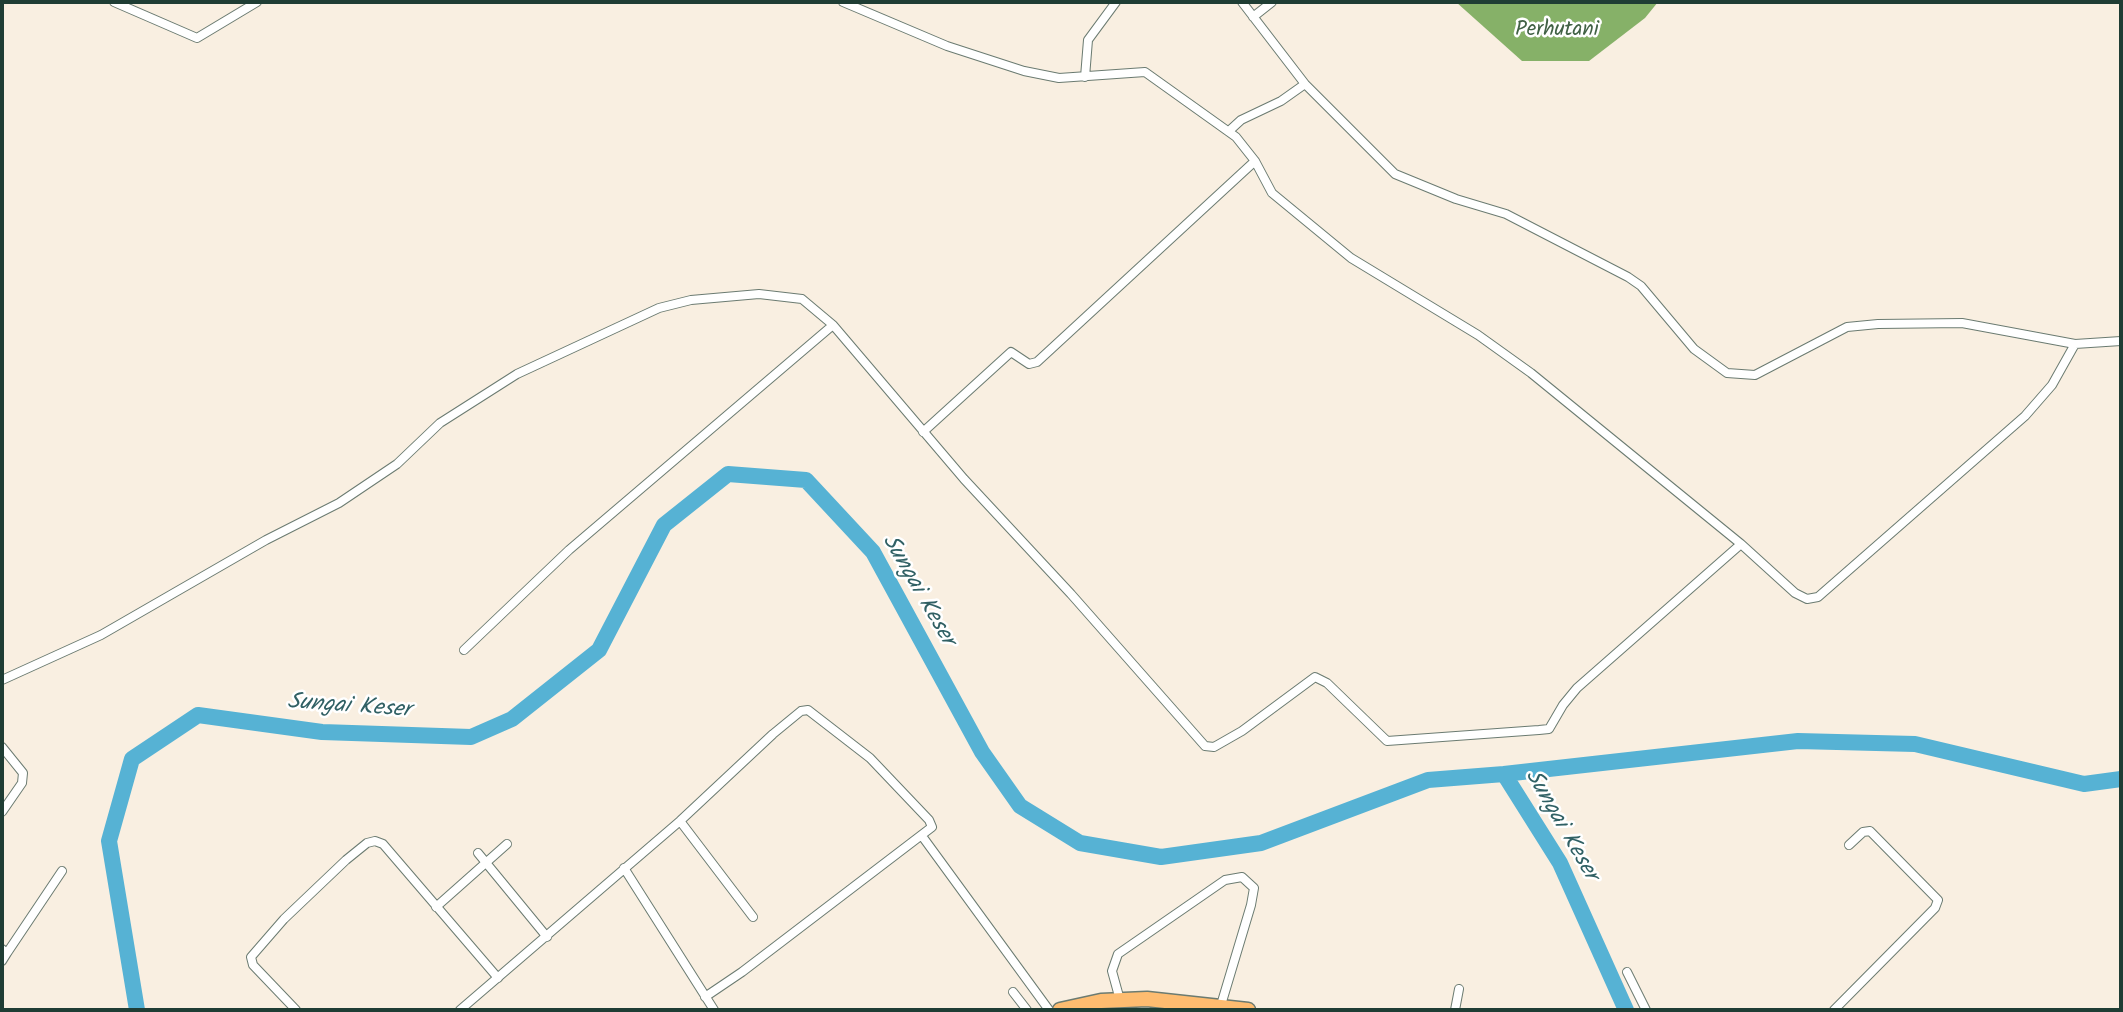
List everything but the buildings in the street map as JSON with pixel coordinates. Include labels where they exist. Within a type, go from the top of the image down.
[{"type":"highway","points":[[1060,1010],[1119,1000],[1166,999],[1248,1010]]},
{"type":"street","points":[[114,2],[197,38],[257,2]]},
{"type":"street","points":[[843,2],[982,58],[1059,78],[1146,72],[1229,131],[1272,193],[1365,269],[1440,311],[1531,373],[1795,593],[1807,599],[1818,597],[1925,507],[2025,416],[2059,375],[2075,344]]},
{"type":"street","points":[[1085,77],[1088,40],[1116,2]]},
{"type":"street","points":[[1242,2],[1303,86],[1401,179],[1506,214],[1628,277],[1641,286],[1695,349],[1727,373],[1755,375],[1847,327],[1878,324],[1962,323],[2075,344],[2121,341]]},
{"type":"street","points":[[1253,17],[1272,2]]},
{"type":"street","points":[[1229,131],[1241,120],[1303,86]]},
{"type":"street","points":[[923,432],[1011,352],[1029,364],[1037,362],[1253,162]]},
{"type":"street","points":[[2,680],[101,635],[266,540],[339,503],[397,464],[430,431],[517,374],[628,320],[691,300],[759,294],[802,299],[833,325],[923,432],[1071,594],[1195,738],[1210,747],[1242,731],[1315,677],[1327,683],[1387,741],[1549,729],[1577,688],[1740,545]]},
{"type":"street","points":[[464,650],[569,550],[833,325]]},
{"type":"street","points":[[460,1010],[680,821],[773,734],[801,711],[808,710],[870,758],[929,820],[932,827],[705,997]]},
{"type":"street","points":[[2,747],[23,773],[22,783],[2,812]]},
{"type":"street","points":[[680,821],[753,917]]},
{"type":"street","points":[[1834,1010],[1868,972],[1935,908],[1938,900],[1870,831],[1863,832],[1849,845]]},
{"type":"street","points":[[922,836],[1049,1010]]},
{"type":"street","points":[[296,1010],[253,965],[251,957],[284,919],[367,843],[375,841],[383,844],[498,978]]},
{"type":"street","points":[[436,907],[507,844]]},
{"type":"street","points":[[478,853],[547,937]]},
{"type":"street","points":[[624,868],[714,1010]]},
{"type":"street","points":[[2,961],[5,951],[62,871]]},
{"type":"street","points":[[1119,1000],[1112,971],[1118,954],[1225,880],[1242,877],[1254,888],[1221,1005]]},
{"type":"street","points":[[1627,972],[1646,1010]]},
{"type":"street","points":[[1455,1010],[1459,989]]},
{"type":"street","points":[[1013,992],[1027,1010]]},
{"type":"green space","name":"Perhutani","points":[[1456,2],[1658,2],[1645,18],[1589,61],[1522,61]]},
{"type":"waterway","name":"Sungai Keser","points":[[137,1010],[109,841],[132,759],[198,715],[322,732],[471,737],[512,719],[599,650],[664,525],[728,474],[806,480],[873,552],[982,752],[1020,806],[1080,843],[1161,857],[1261,843],[1428,780],[1504,774],[1560,863],[1626,1010]]},
{"type":"waterway","points":[[1504,774],[1798,741],[1915,744],[2084,784],[2121,779]]}]
